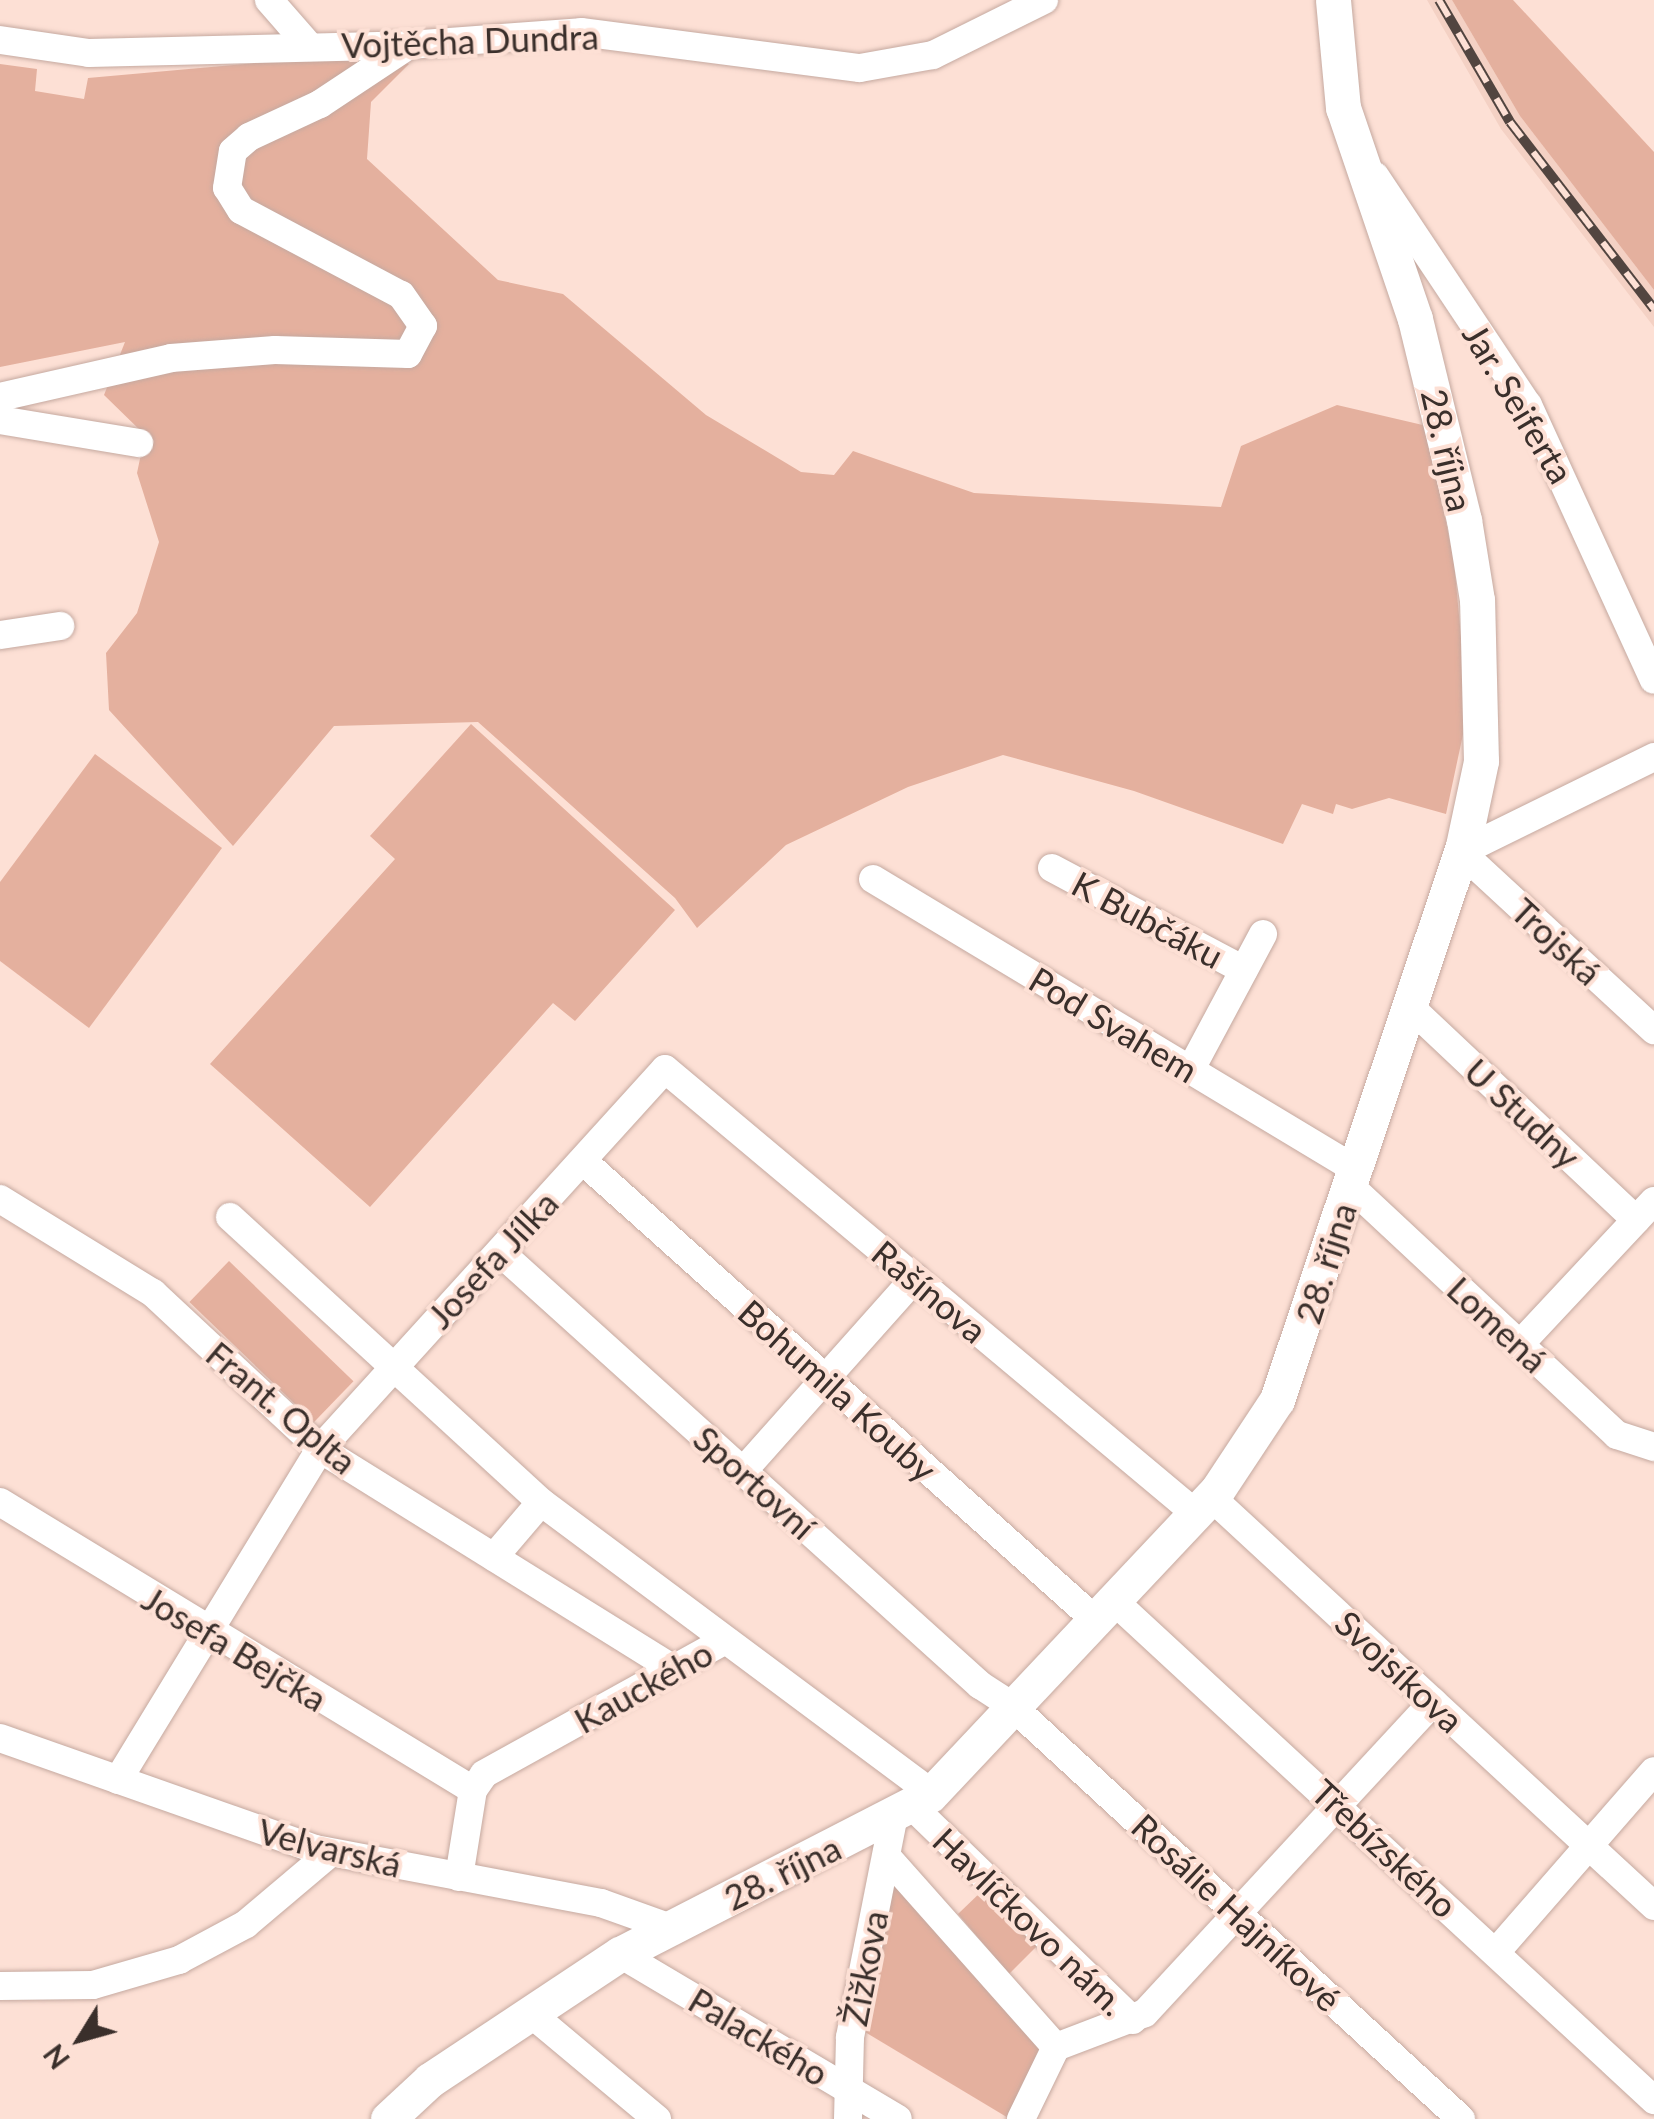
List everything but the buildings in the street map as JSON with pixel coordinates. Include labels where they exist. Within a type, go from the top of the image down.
[{"type":"main road","name":"28. října","points":[[388,2119],[528,2012],[620,1954],[912,1806],[1203,1506],[1251,1447],[1282,1390],[1461,852],[1480,761],[1473,573],[1438,398],[1352,142],[1338,84],[1333,0]]},
{"type":"street","points":[[270,0],[310,47]]},
{"type":"street","name":"Vojtěcha Dundra","points":[[0,40],[89,53],[409,44],[581,32],[768,61],[893,67],[985,33],[1044,0]]},
{"type":"street","points":[[0,397],[171,358],[275,350],[408,354],[422,326],[401,295],[241,210],[227,188],[233,152],[249,137],[320,104],[409,44]]},
{"type":"street","name":"Jar. Seiferta","points":[[1352,142],[1528,406],[1654,680]]},
{"type":"street","points":[[0,420],[138,443]]},
{"type":"street","points":[[0,635],[60,626]]},
{"type":"street","points":[[1461,852],[1654,758]]},
{"type":"street","name":"Trojská","points":[[1461,852],[1654,1030]]},
{"type":"street","name":"K Bubčáku","points":[[1052,868],[1244,970]]},
{"type":"street","name":"Pod Svahem","points":[[873,879],[1190,1070],[1353,1177]]},
{"type":"street","name":"K Bubčáku","points":[[1190,1070],[1263,934]]},
{"type":"street","name":"U Studny","points":[[1409,1006],[1645,1210]]},
{"type":"street","name":"Josefa Jílka","points":[[118,1780],[205,1631],[320,1449],[392,1365],[501,1253],[665,1069]]},
{"type":"street","name":"Rašínova","points":[[665,1069],[915,1278],[1203,1506]]},
{"type":"street","name":"Bohumila Kouby","points":[[583,1161],[826,1379],[1103,1609]]},
{"type":"street","name":"Lomená","points":[[1353,1177],[1617,1435],[1654,1448]]},
{"type":"street","name":"Frant. Oplta","points":[[0,1199],[153,1294],[320,1449],[672,1669]]},
{"type":"street","points":[[1520,1344],[1645,1210]]},
{"type":"street","points":[[230,1216],[540,1502],[724,1641]]},
{"type":"street","name":"Sportovní","points":[[501,1253],[980,1685],[1012,1706]]},
{"type":"street","points":[[744,1471],[915,1278]]},
{"type":"street","name":"Josefa Bejčka","points":[[0,1502],[205,1631],[473,1790]]},
{"type":"street","points":[[494,1558],[540,1502]]},
{"type":"street","name":"Svojsíkova","points":[[1203,1506],[1434,1702],[1654,1906]]},
{"type":"street","name":"Třebízského","points":[[1103,1609],[1340,1805],[1654,2100]]},
{"type":"street","name":"Kauckého","points":[[473,1790],[484,1774],[724,1641],[912,1806]]},
{"type":"street","points":[[1133,2020],[1240,1914],[1434,1702]]},
{"type":"street","name":"Rosálie Hajníkové","points":[[1012,1706],[1460,2119]]},
{"type":"street","name":"Velvarská","points":[[0,1738],[330,1852],[601,1904],[668,1927]]},
{"type":"street","points":[[1496,1952],[1654,1771]]},
{"type":"street","points":[[460,1877],[473,1790]]},
{"type":"street","name":"Žižkova","points":[[848,2119],[858,1984],[888,1858],[912,1806]]},
{"type":"street","name":"Havlíčkovo nám.","points":[[912,1806],[1133,2020],[1056,2047],[1024,2118]]},
{"type":"street","points":[[0,1986],[94,1985],[179,1960],[246,1924],[330,1852]]},
{"type":"street","name":"Havlíčkovo nám.","points":[[888,1858],[1056,2047]]},
{"type":"street","name":"Palackého","points":[[620,1954],[898,2119]]},
{"type":"street","points":[[528,2012],[656,2119]]},
{"type":"street","points":[[823,2119],[850,2090]]},
{"type":"street","points":[[1418,2119],[1435,2095]]},
{"type":"shaded area","points":[[1427,0],[1452,0],[1520,116],[1654,290],[1654,327],[1501,129]]},
{"type":"shaded area","points":[[1452,0],[1513,0],[1654,152],[1654,290],[1520,116]]},
{"type":"shaded area","points":[[378,52],[409,64],[371,102],[367,159],[498,280],[563,294],[706,415],[801,472],[834,475],[853,451],[974,493],[1221,507],[1241,446],[1337,405],[1427,426],[1454,562],[1468,711],[1446,814],[1389,798],[1352,809],[1336,804],[1333,814],[1302,804],[1283,844],[1134,791],[1003,755],[908,787],[786,845],[697,928],[675,898],[478,722],[334,726],[233,846],[109,710],[106,653],[137,613],[159,542],[137,473],[145,435],[104,395],[125,342],[0,367],[0,64],[37,69],[35,91],[84,99],[88,78]]},
{"type":"shaded area","points":[[471,724],[675,910],[575,1021],[553,1003],[370,1207],[210,1064],[395,859],[370,836]]},
{"type":"shaded area","points":[[95,754],[222,848],[89,1028],[0,961],[0,882]]},
{"type":"shaded area","points":[[229,1261],[353,1381],[314,1422],[189,1302]]},
{"type":"shaded area","points":[[890,1881],[1043,2049],[1010,2119],[860,2029]]},
{"type":"shaded area","points":[[985,1888],[1041,1942],[1009,1974],[958,1914]]},
{"type":"railway","points":[[1439,0],[1510,122],[1654,309]]}]
